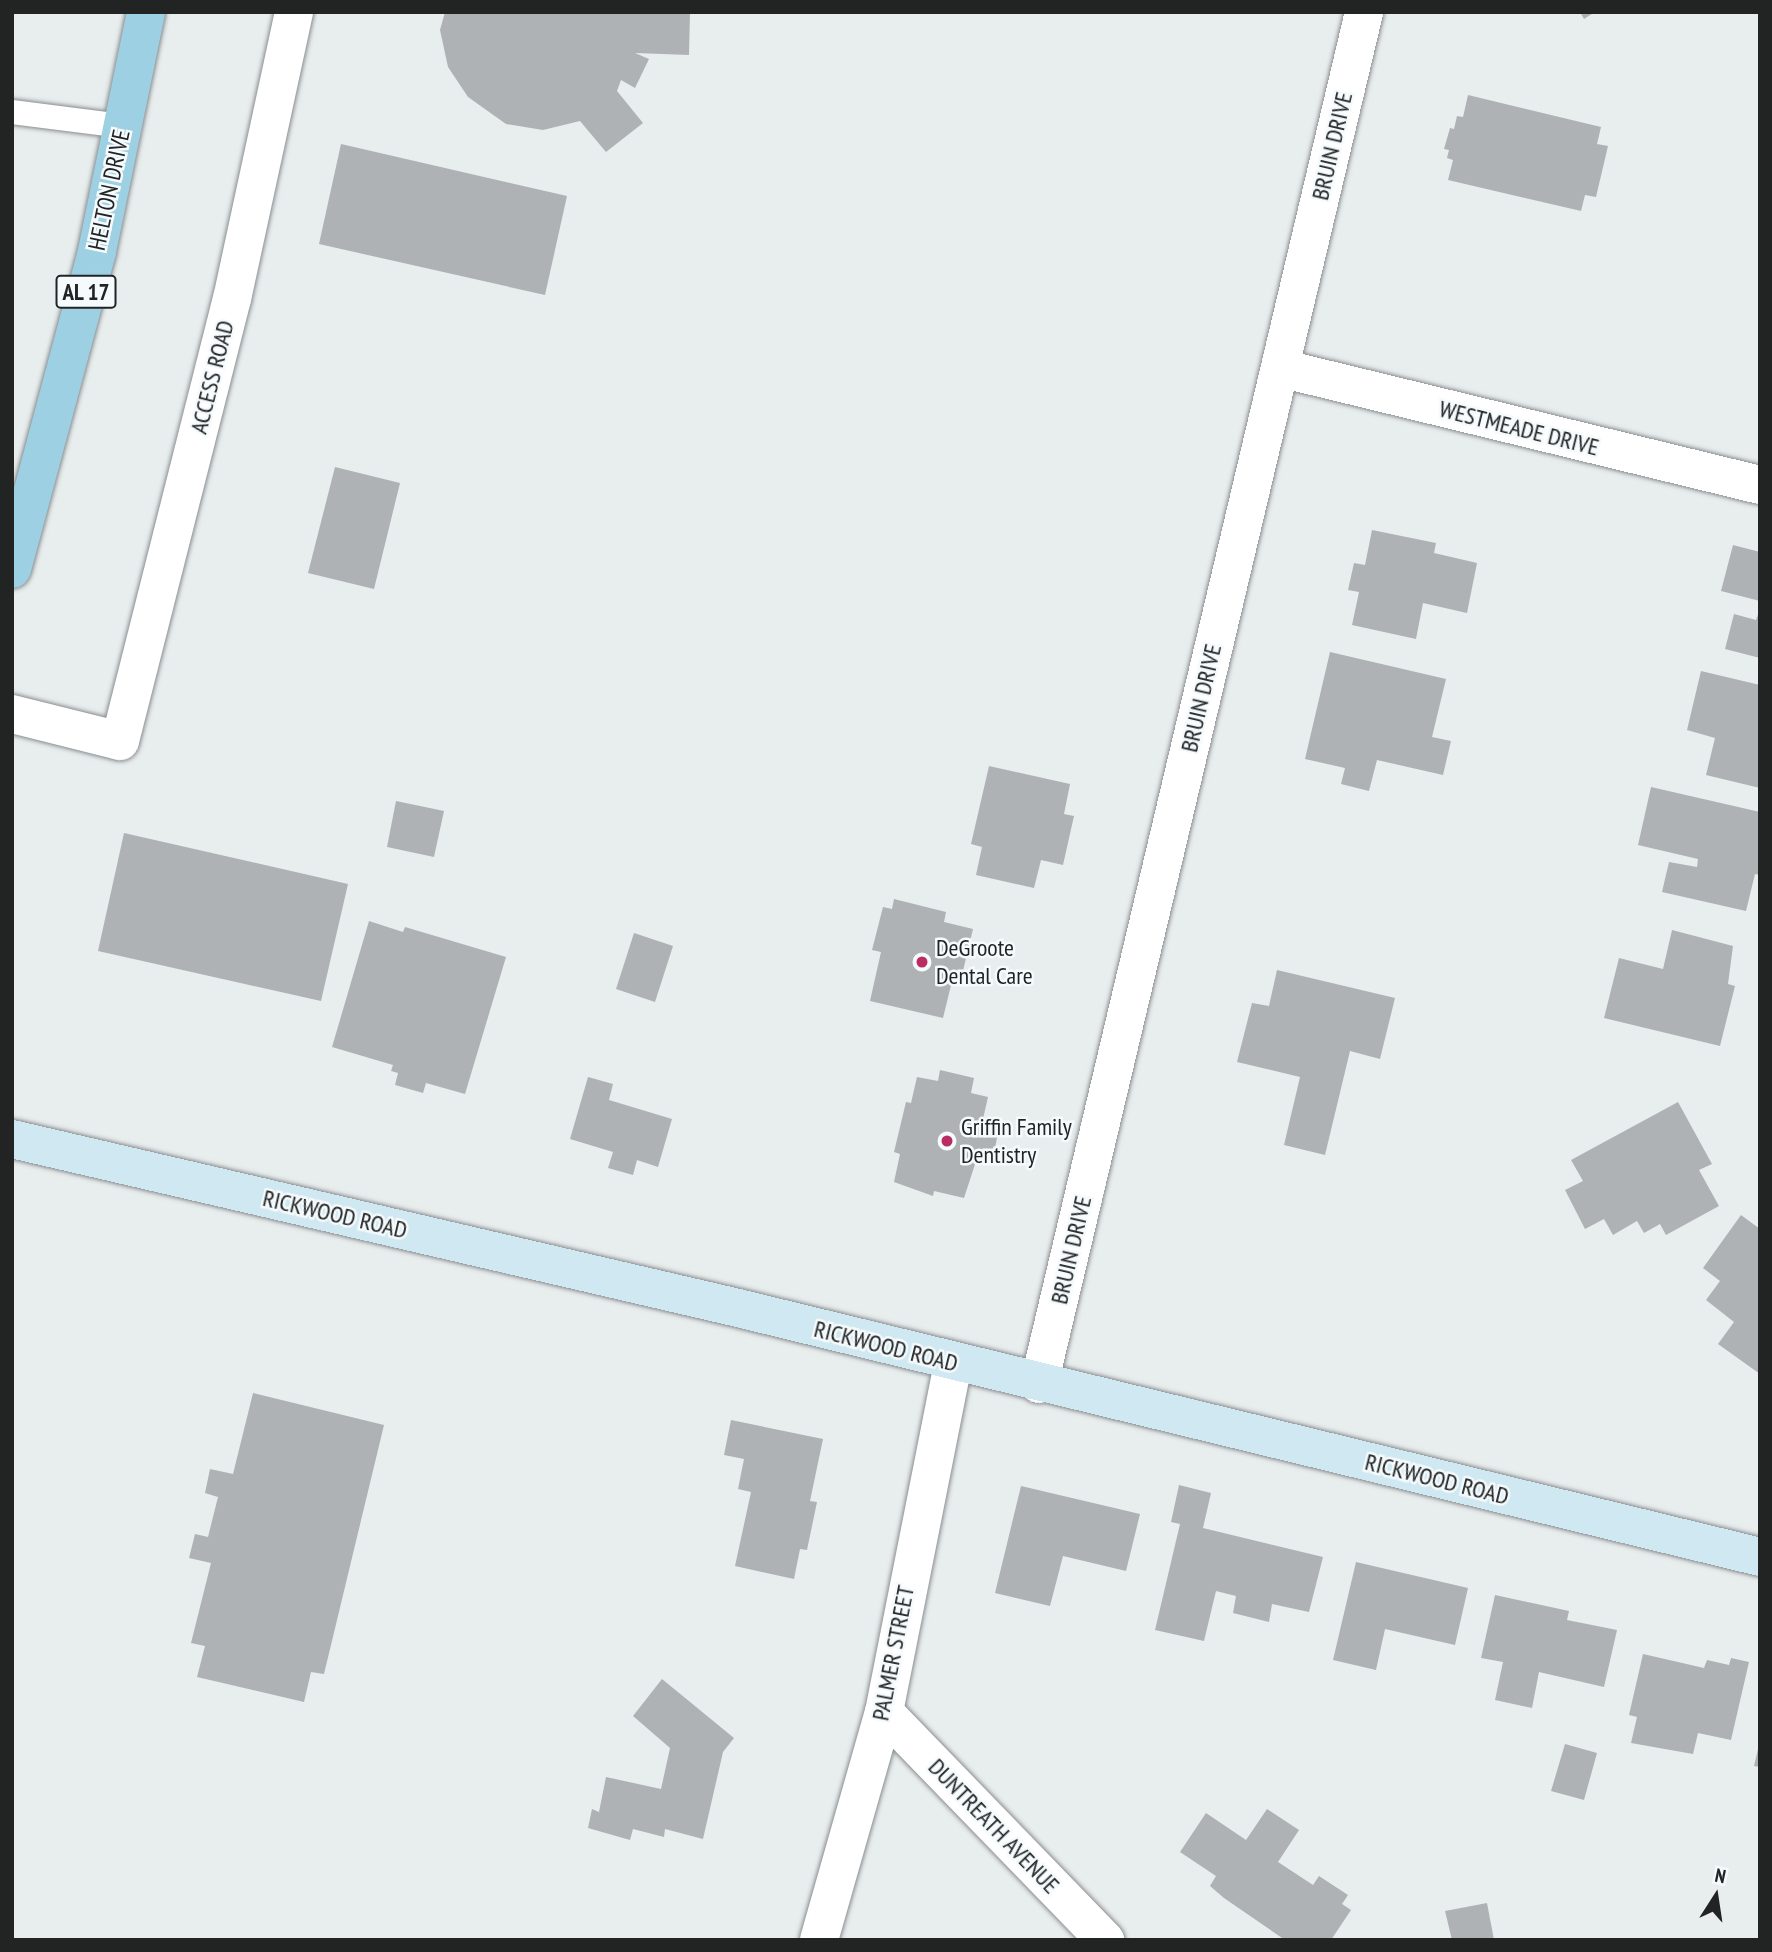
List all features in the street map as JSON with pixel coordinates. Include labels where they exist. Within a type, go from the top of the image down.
[{"type":"main road","name":"HELTON DRIVE","points":[[12,569],[97,251],[146,12]]},
{"type":"main road","name":"RICKWOOD ROAD","points":[[12,1139],[1760,1557]]},
{"type":"street","name":"ACCESS ROAD","points":[[12,715],[120,741],[232,299],[294,12]]},
{"type":"street","name":"BRUIN DRIVE","points":[[1039,1384],[1364,12]]},
{"type":"street","name":"WESTMEADE DRIVE","points":[[1280,368],[1760,485]]},
{"type":"street","name":"PALMER STREET","points":[[819,1940],[884,1712],[953,1363]]},
{"type":"street","name":"DUNTREATH AVENUE","points":[[884,1712],[1105,1940]]},
{"type":"lane","points":[[12,112],[123,126]]},
{"type":"building","points":[[445,12],[690,12],[689,55],[635,53],[649,59],[635,88],[621,80],[617,91],[643,123],[606,152],[580,121],[543,130],[506,124],[468,97],[448,67],[440,30]]},
{"type":"building","points":[[1580,12],[1595,12],[1584,19]]},
{"type":"building","points":[[1468,95],[1601,127],[1597,144],[1608,146],[1596,197],[1585,195],[1581,211],[1448,180],[1453,160],[1447,158],[1449,150],[1444,149],[1450,128],[1454,129],[1457,116],[1463,117]]},
{"type":"building","points":[[341,144],[567,196],[545,295],[319,244]]},
{"type":"building","points":[[335,467],[400,483],[374,589],[308,573]]},
{"type":"building","points":[[1372,530],[1436,543],[1434,553],[1477,563],[1467,613],[1423,603],[1416,639],[1352,625],[1359,592],[1348,590],[1354,563],[1365,565]]},
{"type":"building","points":[[1733,545],[1760,552],[1760,601],[1721,591]]},
{"type":"building","points":[[1760,609],[1760,658],[1725,649],[1734,614],[1756,620]]},
{"type":"building","points":[[1330,652],[1446,679],[1432,737],[1451,741],[1443,775],[1377,760],[1369,791],[1341,784],[1345,768],[1305,759]]},
{"type":"building","points":[[1701,671],[1760,685],[1760,788],[1706,775],[1715,738],[1687,730]]},
{"type":"building","points":[[989,766],[1070,784],[1064,814],[1074,816],[1063,865],[1041,860],[1034,888],[976,875],[982,847],[971,844]]},
{"type":"building","points":[[1651,787],[1760,812],[1760,875],[1755,874],[1746,911],[1662,892],[1669,862],[1697,867],[1698,859],[1638,845]]},
{"type":"building","points":[[396,801],[444,811],[434,857],[387,847]]},
{"type":"building","points":[[124,833],[348,884],[321,1001],[98,951]]},
{"type":"building","name":"DeGroote Dental Care","points":[[894,899],[946,912],[944,922],[973,929],[962,975],[954,973],[943,1018],[870,1001],[881,952],[872,950],[883,907],[892,909]]},
{"type":"building","points":[[369,921],[403,932],[405,927],[506,957],[465,1094],[426,1083],[423,1093],[395,1085],[398,1073],[391,1071],[393,1065],[332,1047]]},
{"type":"building","points":[[1672,930],[1733,946],[1728,984],[1735,986],[1720,1046],[1604,1018],[1619,958],[1663,969]]},
{"type":"building","points":[[634,933],[673,946],[655,1002],[616,989]]},
{"type":"building","points":[[1277,970],[1395,998],[1380,1059],[1350,1051],[1325,1155],[1284,1145],[1300,1077],[1237,1062],[1252,1003],[1269,1006]]},
{"type":"building","name":"Griffin Family Dentistry","points":[[940,1070],[974,1078],[971,1093],[988,1097],[983,1119],[989,1120],[986,1130],[998,1133],[994,1153],[980,1149],[964,1198],[934,1191],[933,1196],[894,1182],[900,1154],[894,1152],[906,1102],[911,1103],[917,1077],[938,1081]]},
{"type":"building","points":[[588,1077],[613,1084],[609,1100],[672,1119],[658,1167],[637,1160],[633,1175],[608,1168],[613,1152],[570,1139]]},
{"type":"building","points":[[1678,1102],[1712,1164],[1699,1170],[1719,1206],[1666,1235],[1660,1224],[1644,1233],[1637,1221],[1613,1235],[1604,1219],[1585,1229],[1565,1190],[1583,1181],[1571,1160]]},
{"type":"building","points":[[1741,1215],[1760,1229],[1760,1374],[1718,1344],[1734,1322],[1706,1300],[1720,1281],[1703,1268]]},
{"type":"building","points":[[253,1393],[384,1425],[324,1674],[311,1672],[304,1702],[197,1677],[205,1646],[191,1643],[211,1563],[189,1558],[195,1534],[208,1537],[218,1497],[205,1493],[210,1469],[233,1474]]},
{"type":"building","points":[[731,1420],[823,1439],[810,1501],[817,1502],[807,1550],[800,1549],[794,1579],[735,1566],[751,1492],[738,1489],[744,1459],[724,1455]]},
{"type":"building","points":[[1179,1485],[1211,1493],[1203,1528],[1323,1557],[1309,1612],[1272,1604],[1269,1622],[1233,1613],[1236,1596],[1216,1591],[1204,1641],[1155,1630],[1180,1524],[1171,1522]]},
{"type":"building","points":[[1021,1486],[1140,1514],[1126,1571],[1063,1556],[1050,1606],[995,1593]]},
{"type":"building","points":[[1356,1562],[1468,1588],[1455,1645],[1385,1629],[1376,1670],[1333,1660]]},
{"type":"building","points":[[1495,1595],[1569,1611],[1567,1620],[1617,1630],[1604,1687],[1539,1672],[1532,1708],[1495,1700],[1503,1662],[1481,1658]]},
{"type":"building","points":[[1643,1654],[1704,1668],[1707,1660],[1729,1665],[1731,1658],[1749,1662],[1731,1740],[1698,1733],[1693,1754],[1631,1743],[1637,1717],[1629,1715]]},
{"type":"building","points":[[662,1679],[734,1738],[723,1752],[703,1839],[665,1829],[664,1837],[633,1829],[630,1840],[588,1828],[592,1809],[599,1812],[606,1777],[661,1789],[670,1748],[633,1716]]},
{"type":"building","points":[[1565,1744],[1597,1753],[1584,1800],[1551,1791]]},
{"type":"building","points":[[1760,1745],[1760,1767],[1754,1766]]},
{"type":"building","points":[[1267,1809],[1299,1830],[1278,1862],[1313,1885],[1319,1876],[1348,1895],[1342,1904],[1351,1910],[1331,1940],[1285,1940],[1224,1898],[1210,1886],[1216,1876],[1180,1852],[1206,1813],[1246,1840]]},
{"type":"building","points":[[1487,1903],[1494,1940],[1452,1940],[1445,1911]]},
{"type":"place","name":"DeGroote Dental Care","points":[[922,962]]},
{"type":"place","name":"Griffin Family Dentistry","points":[[947,1141]]}]
